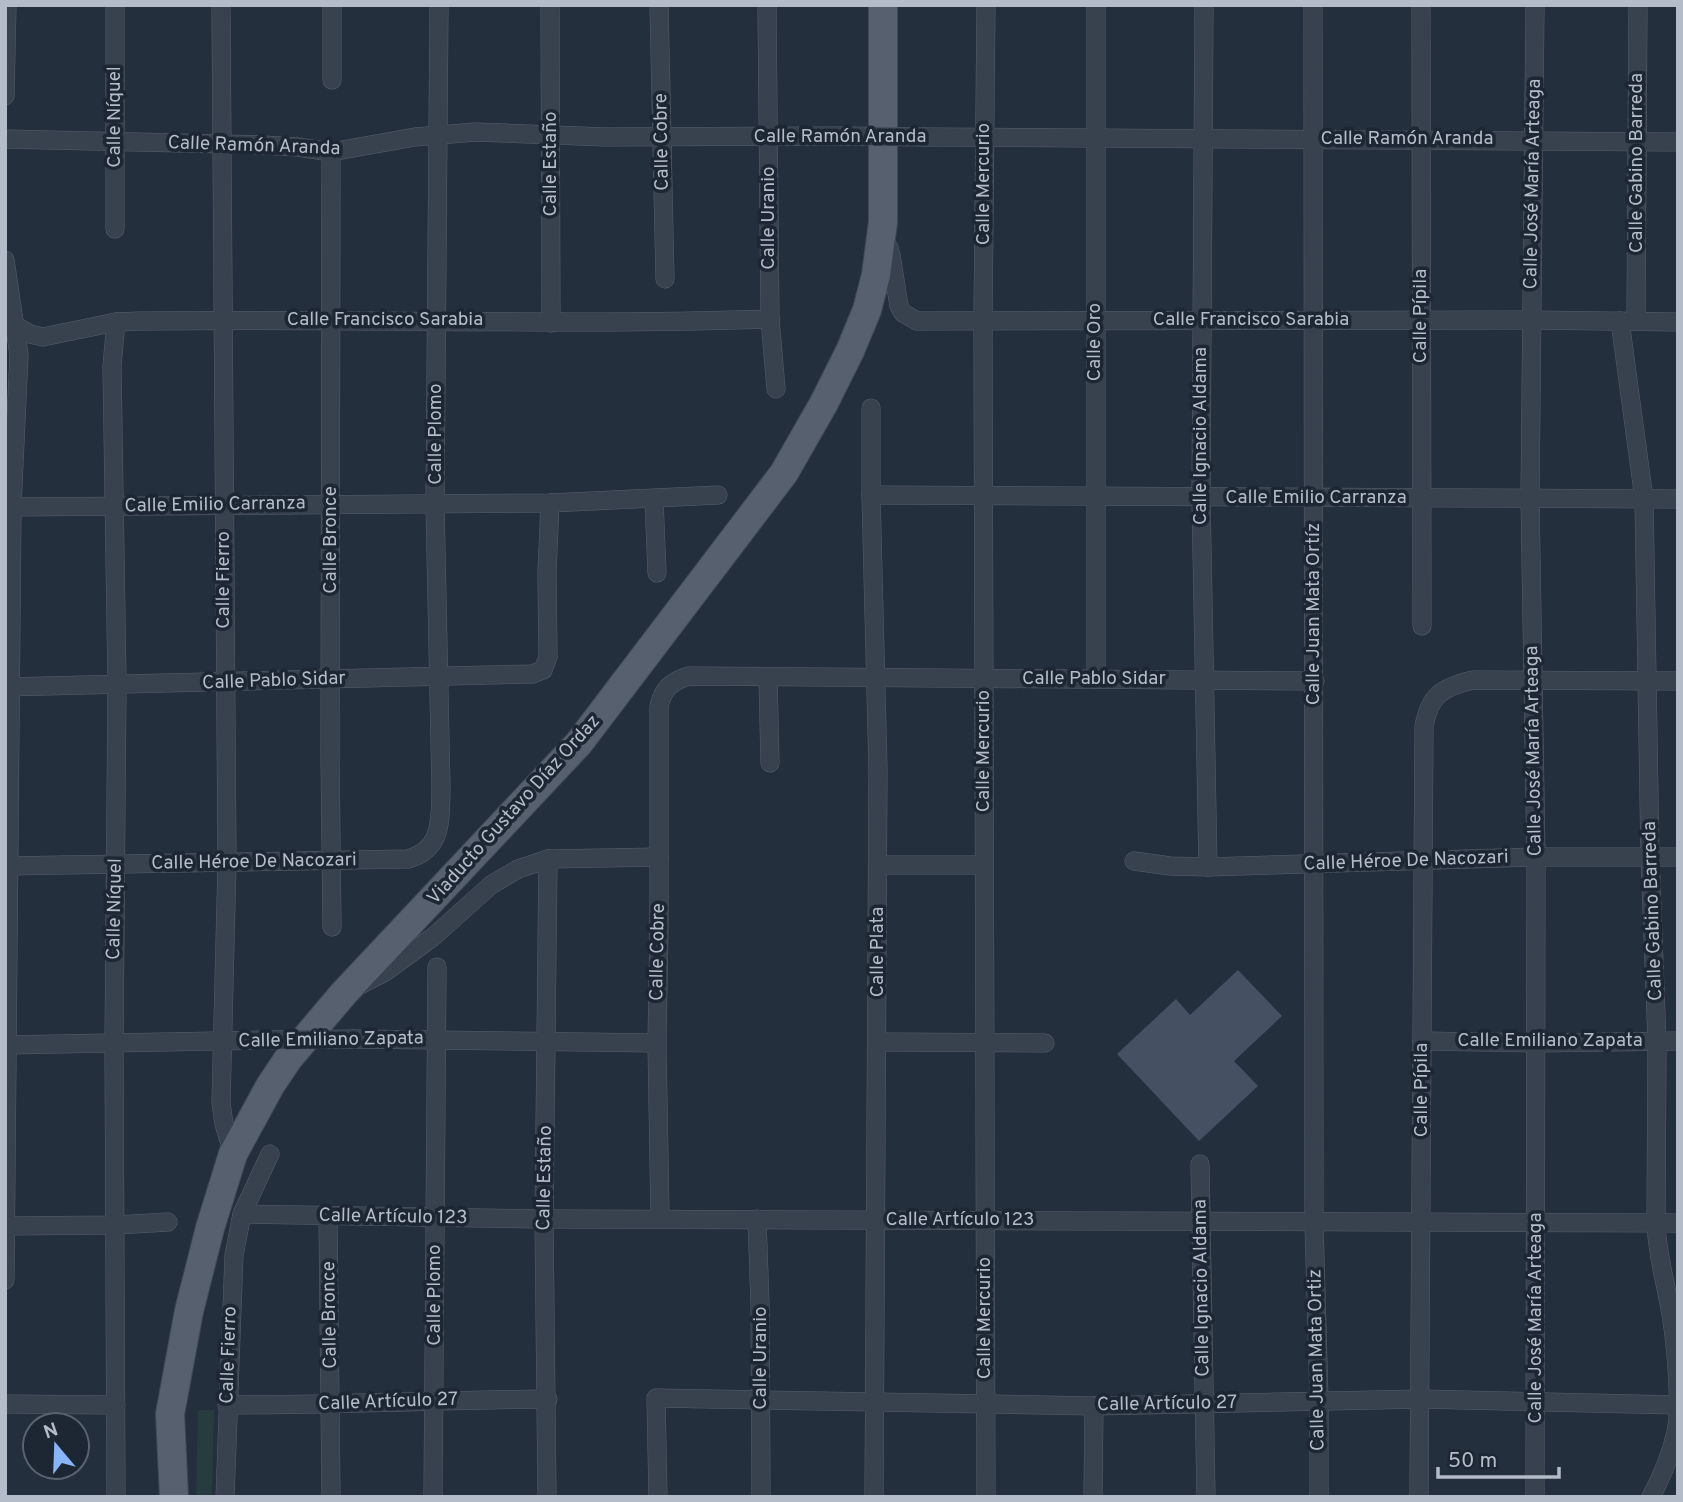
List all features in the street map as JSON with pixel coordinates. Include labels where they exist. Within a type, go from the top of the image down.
[{"type":"main road","name":"Viaducto Gustavo Díaz Ordaz","points":[[174,1497],[170,1414],[179,1359],[200,1266],[233,1154],[270,1086],[288,1059],[344,993],[579,743],[784,474],[850,351],[867,310],[883,222],[883,11]]},
{"type":"street","points":[[5,96],[7,5]]},
{"type":"street","name":"Calle Níquel","points":[[115,5],[115,229]]},
{"type":"street","name":"Calle Fierro","points":[[221,5],[227,863],[221,1103],[233,1154]]},
{"type":"street","points":[[331,80],[332,5]]},
{"type":"street","name":"Calle Plomo","points":[[418,856],[434,842],[440,822],[435,504],[439,5]]},
{"type":"street","name":"Calle Estaño","points":[[550,5],[551,323]]},
{"type":"street","name":"Calle Cobre","points":[[659,5],[666,279]]},
{"type":"street","name":"Calle Uranio","points":[[767,5],[770,319],[776,389]]},
{"type":"street","name":"Calle Mercurio","points":[[986,5],[983,320],[986,1497]]},
{"type":"street","name":"Calle Oro","points":[[1096,5],[1096,679]]},
{"type":"street","name":"Calle Ignacio Aldama","points":[[1204,5],[1201,497],[1208,867]]},
{"type":"street","name":"Calle Juan Mata Ortíz","points":[[1312,5],[1314,1223]]},
{"type":"street","name":"Calle Pípila","points":[[1421,5],[1422,626]]},
{"type":"street","name":"Calle José María Arteaga","points":[[1535,5],[1530,498],[1536,858],[1535,1497]]},
{"type":"street","name":"Calle Gabino Barreda","points":[[1638,5],[1636,142],[1628,321],[1644,499],[1650,857],[1657,1041],[1656,1224],[1660,1264],[1673,1332],[1678,1405],[1677,1430],[1663,1475],[1651,1497]]},
{"type":"street","name":"Calle Ramón Aranda","points":[[5,139],[298,147],[331,152],[438,134],[475,132],[662,137],[1096,137],[1678,142]]},
{"type":"street","name":"Calle Bronce","points":[[331,152],[332,927]]},
{"type":"street","name":"Calle Francisco Sarabia","points":[[880,244],[889,248],[899,306],[903,313],[917,321],[1678,322]]},
{"type":"street","points":[[5,260],[10,323],[19,355],[8,507],[5,1280]]},
{"type":"street","name":"Calle Francisco Sarabia","points":[[10,323],[30,334],[43,337],[116,322],[330,319],[551,323],[770,319]]},
{"type":"street","name":"Calle Níquel","points":[[116,322],[112,366],[117,684],[114,1044],[116,1497]]},
{"type":"street","name":"Calle Plata","points":[[872,408],[871,495],[877,678],[878,1042],[874,1497]]},
{"type":"street","name":"Calle Emilio Carranza","points":[[8,507],[550,503],[718,495]]},
{"type":"street","name":"Calle Emilio Carranza","points":[[871,495],[1678,499]]},
{"type":"street","points":[[654,499],[657,573]]},
{"type":"street","name":"Calle Pablo Sidar","points":[[8,687],[518,675],[542,670],[548,657],[550,503]]},
{"type":"street","name":"Calle Pablo Sidar","points":[[666,688],[678,679],[689,676],[1315,681]]},
{"type":"street","points":[[768,677],[770,764]]},
{"type":"street","name":"Calle Pípila","points":[[1419,1497],[1422,860],[1426,711],[1443,690],[1473,680],[1533,681]]},
{"type":"street","points":[[1533,681],[1678,681]]},
{"type":"street","name":"Calle Cobre","points":[[660,1218],[657,1043],[659,708],[666,688]]},
{"type":"street","name":"Calle Héroe De Nacozari","points":[[7,866],[331,861],[408,859],[418,856]]},
{"type":"street","points":[[344,993],[385,972],[433,937],[491,885],[517,869],[548,859],[659,857]]},
{"type":"street","name":"Calle Héroe De Nacozari","points":[[1134,861],[1208,867],[1422,860],[1678,857]]},
{"type":"street","name":"Calle Estaño","points":[[547,1497],[544,1219],[548,859]]},
{"type":"street","points":[[877,866],[985,865]]},
{"type":"street","name":"Calle Plomo","points":[[433,1497],[437,967]]},
{"type":"street","name":"Calle Emiliano Zapata","points":[[6,1045],[435,1039],[657,1043]]},
{"type":"street","name":"Calle Emiliano Zapata","points":[[1422,1041],[1678,1041]]},
{"type":"street","points":[[878,1042],[1045,1043]]},
{"type":"street","name":"Calle Fierro","points":[[225,1497],[234,1255],[242,1214],[270,1154]]},
{"type":"street","name":"Calle Ignacio Aldama","points":[[1200,1164],[1206,1497]]},
{"type":"street","name":"Calle Artículo 123","points":[[242,1214],[544,1219],[1678,1223]]},
{"type":"street","name":"Calle Bronce","points":[[328,1216],[331,1497]]},
{"type":"street","name":"Calle Uranio","points":[[757,1219],[761,1497]]},
{"type":"street","points":[[6,1226],[168,1222]]},
{"type":"street","name":"Calle Juan Mata Ortiz","points":[[1314,1223],[1319,1400],[1318,1497]]},
{"type":"street","name":"Calle Artículo 27","points":[[658,1497],[656,1398],[1094,1406],[1421,1399],[1678,1405]]},
{"type":"street","name":"Calle Artículo 27","points":[[228,1405],[548,1399]]},
{"type":"street","points":[[5,1404],[116,1405]]},
{"type":"street","points":[[1093,1497],[1094,1406]]},
{"type":"green space","points":[[198,1410],[214,1410],[212,1497],[196,1497]]},
{"type":"building","points":[[1238,970],[1282,1016],[1234,1061],[1258,1086],[1199,1141],[1117,1054],[1176,999],[1190,1015]]}]
